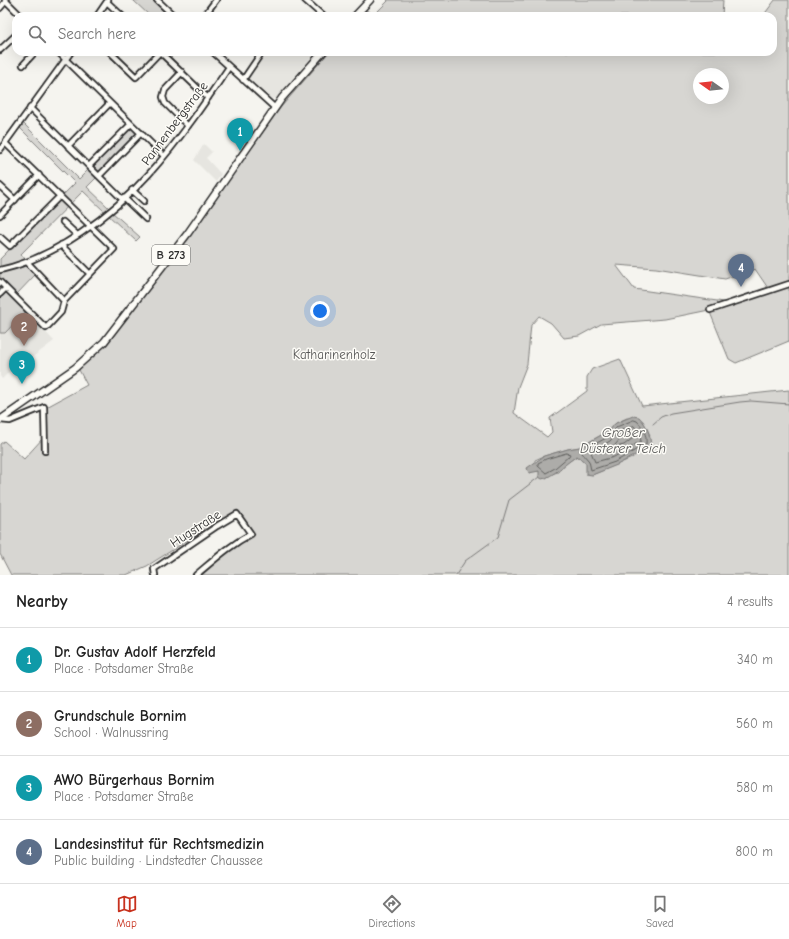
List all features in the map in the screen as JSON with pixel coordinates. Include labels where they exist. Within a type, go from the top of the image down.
[{"type":"main road","points":[[359,12],[370,0]]},
{"type":"main road","name":"B 273","points":[[0,420],[80,365],[104,342],[188,233],[275,108],[320,56]]},
{"type":"street","points":[[157,0],[170,12]]},
{"type":"street","points":[[207,12],[216,0]]},
{"type":"street","points":[[305,0],[318,12]]},
{"type":"street","points":[[0,8],[6,1],[17,12]]},
{"type":"street","points":[[99,12],[106,1],[118,12]]},
{"type":"street","points":[[0,50],[12,39]]},
{"type":"street","points":[[23,65],[32,56]]},
{"type":"street","points":[[63,56],[164,156]]},
{"type":"street","points":[[0,150],[68,56]]},
{"type":"street","points":[[114,56],[136,77],[156,56]]},
{"type":"street","points":[[164,56],[208,98]]},
{"type":"street","points":[[217,56],[275,108]]},
{"type":"street","points":[[243,80],[259,56]]},
{"type":"street","name":"Pannenbergstraße","points":[[0,270],[27,262],[61,246],[77,236],[149,175],[188,126],[229,67]]},
{"type":"street","points":[[182,72],[165,90],[163,97],[165,103],[188,126]]},
{"type":"street","points":[[68,146],[110,103]]},
{"type":"street","points":[[30,108],[99,176],[146,219]]},
{"type":"street","points":[[89,166],[131,124]]},
{"type":"street","points":[[99,176],[141,133]]},
{"type":"street","points":[[0,282],[46,328],[61,312],[64,301],[114,249],[5,143]]},
{"type":"street","points":[[0,215],[39,176]]},
{"type":"street","points":[[0,186],[15,200]]},
{"type":"street","points":[[132,190],[144,202]]},
{"type":"street","points":[[0,237],[10,246],[60,196]]},
{"type":"street","points":[[63,222],[77,236]]},
{"type":"street","points":[[61,246],[90,274]]},
{"type":"street","points":[[27,262],[64,301]]},
{"type":"street","points":[[710,310],[789,284]]},
{"type":"street","points":[[0,294],[6,288]]},
{"type":"street","points":[[0,420],[10,421],[44,406],[45,451]]},
{"type":"street","name":"Hugstraße","points":[[155,575],[154,569],[237,514],[251,534],[221,553],[196,575]]},
{"type":"shaded area","points":[[258,56],[313,56],[275,99],[267,98],[243,78]]},
{"type":"shaded area","points":[[204,144],[212,152],[206,158],[221,174],[216,182],[194,160]]},
{"type":"shaded area","points":[[26,311],[54,341],[26,362],[27,364],[17,372],[13,368],[2,379],[0,376],[0,333],[5,333]]},
{"type":"green space","points":[[133,0],[152,0],[164,12],[146,12]]},
{"type":"green space","points":[[387,0],[723,0],[722,12],[377,12],[388,1]]},
{"type":"green space","name":"Katharinenholz","points":[[775,0],[789,0],[789,341],[736,363],[729,359],[709,310],[665,319],[601,324],[579,336],[564,338],[551,323],[539,316],[531,325],[527,364],[518,387],[514,413],[547,437],[552,432],[550,418],[587,391],[587,377],[592,369],[620,359],[642,406],[789,390],[789,575],[196,575],[251,534],[237,514],[220,520],[147,566],[126,575],[11,575],[0,554],[0,444],[4,441],[24,459],[43,438],[43,409],[87,385],[79,370],[106,343],[190,234],[281,107],[326,56],[777,56],[777,12],[766,12]],"holes":[[[616,265],[656,268],[725,279],[755,269],[770,291],[731,303],[634,289]],[[627,418],[643,421],[650,435],[639,452],[632,458],[592,475],[586,463],[577,456],[564,465],[558,472],[551,474],[545,479],[539,471],[534,471],[535,460],[568,449],[580,447],[605,433],[616,423]]]},
{"type":"green space","points":[[23,123],[79,179],[89,169],[97,177],[87,187],[109,208],[105,212],[83,191],[21,254],[26,260],[0,268],[0,259],[75,183],[20,128]]},
{"type":"green space","points":[[133,127],[137,132],[137,135],[101,173],[99,173],[93,165],[129,128]]},
{"type":"green space","points":[[112,212],[140,237],[136,241],[108,215]]},
{"type":"green space","points":[[25,266],[35,275],[16,295],[0,280],[0,273]]},
{"type":"green space","points":[[4,293],[8,293],[26,311],[5,333],[0,333],[0,297]]},
{"type":"water","name":"Großer Düsterer Teich","points":[[633,416],[639,417],[644,423],[649,434],[651,446],[617,465],[592,475],[586,474],[586,463],[577,456],[546,478],[542,479],[539,477],[539,471],[529,473],[527,468],[544,456],[580,447],[605,433],[616,423]]},
{"type":"waterway","points":[[653,424],[661,417],[671,413],[740,402],[751,401],[789,404]]},
{"type":"waterway","points":[[456,575],[465,561],[498,537],[509,500],[539,477]]},
{"type":"place","name":"Dr. Gustav Adolf Herzfeld","points":[[240,151]]},
{"type":"place","name":"Landesinstitut für Rechtsmedizin","points":[[741,287]]},
{"type":"place","name":"Grundschule Bornim","points":[[24,346]]},
{"type":"place","name":"AWO Bürgerhaus Bornim","points":[[22,384]]}]
